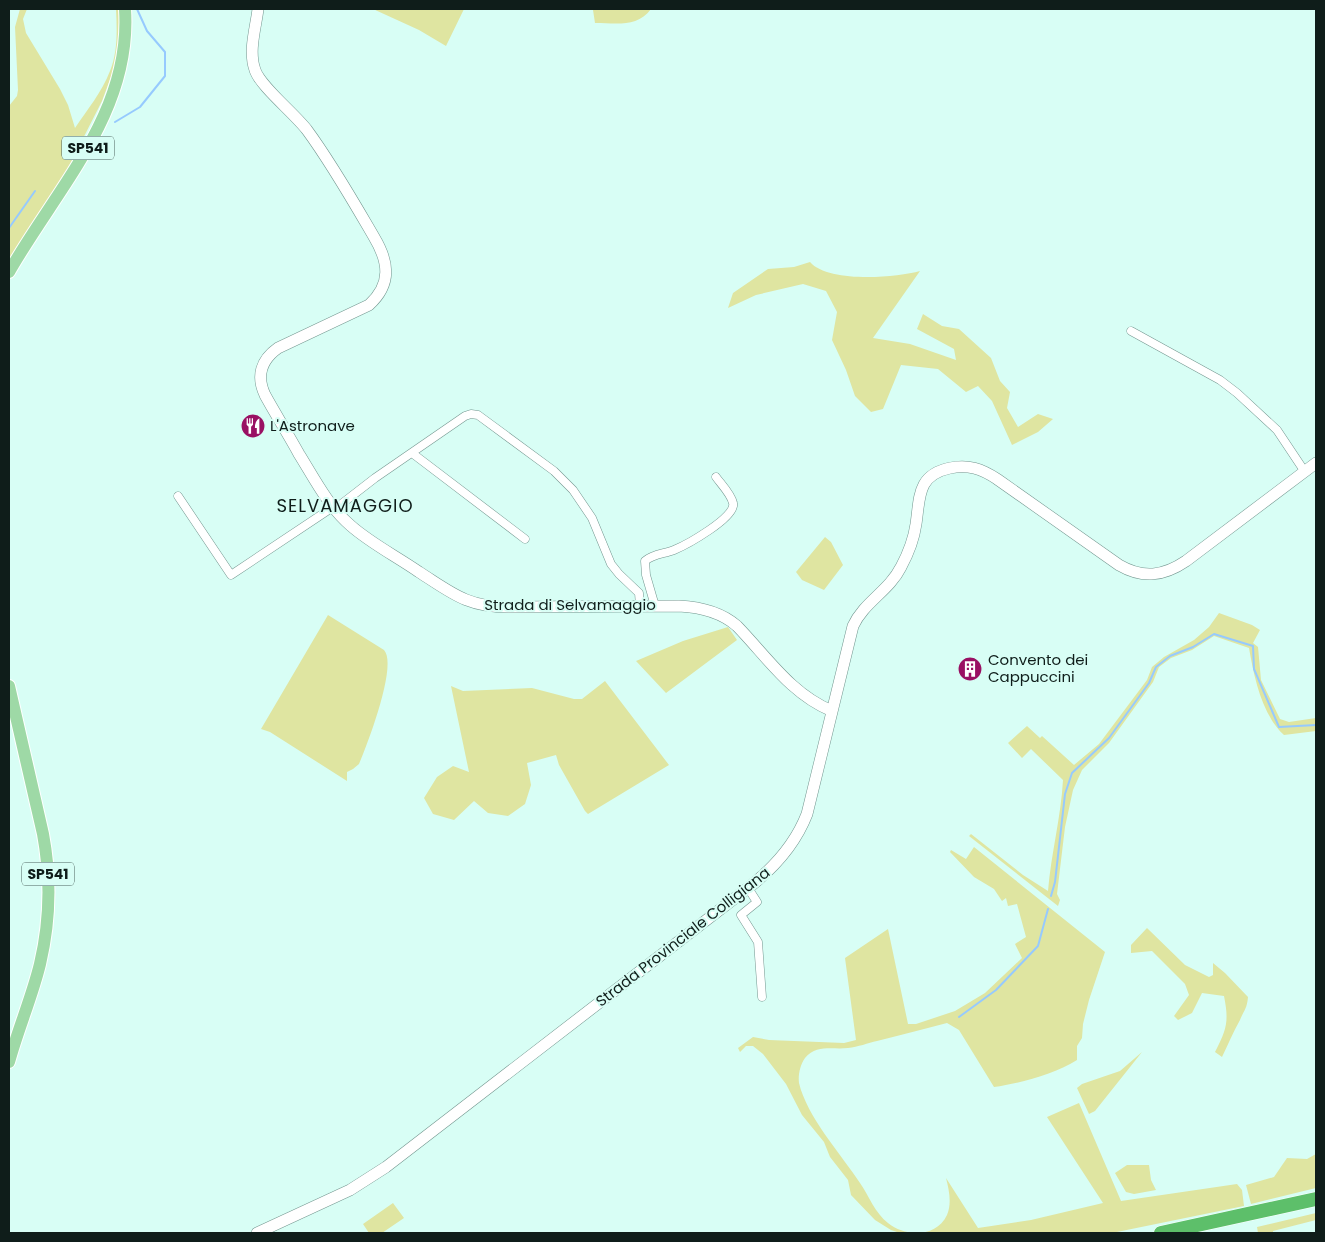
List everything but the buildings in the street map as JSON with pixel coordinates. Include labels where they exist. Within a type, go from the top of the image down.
[{"type":"highway","points":[[1161,1233],[1316,1199]]},
{"type":"highway","points":[[1198,1233],[1316,1207]]},
{"type":"main road","name":"SP541","points":[[9,272],[78,166],[100,122],[118,79],[122,62],[125,40],[125,9]]},
{"type":"main road","name":"Strada di Selvamaggio","points":[[258,9],[253,58],[256,74],[295,115],[312,137],[382,250],[385,261],[384,285],[378,297],[370,305],[278,348],[267,358],[260,372],[261,387],[267,399],[334,508],[350,525],[365,536],[452,593],[474,604],[508,607],[693,607],[713,612],[728,619],[742,631],[775,669],[793,686],[813,701],[832,711]]},
{"type":"main road","name":"Strada Provinciale Colligiana","points":[[258,1233],[342,1195],[374,1176],[766,874],[783,856],[802,826],[810,804],[855,622],[865,608],[890,585],[901,567],[915,529],[920,492],[926,481],[937,473],[957,467],[969,466],[980,470],[1005,484],[1120,565],[1137,573],[1150,575],[1165,572],[1186,561],[1316,463]]},
{"type":"main road","name":"SP541","points":[[9,686],[44,834],[49,889],[46,928],[40,965],[9,1062]]},
{"type":"street","points":[[1131,331],[1220,380],[1245,399],[1279,433],[1305,472]]},
{"type":"street","points":[[178,496],[231,575],[334,508],[465,416],[474,414],[482,417],[554,472],[573,490],[592,518],[611,564],[639,593],[640,606]]},
{"type":"street","points":[[412,453],[525,539]]},
{"type":"street","points":[[655,606],[646,575],[645,561],[649,557],[671,551],[685,544],[723,520],[733,510],[733,501],[716,477]]},
{"type":"street","points":[[748,888],[757,902],[741,915],[758,942],[762,997]]},
{"type":"green space","points":[[20,9],[27,9],[23,19],[26,33],[60,89],[68,105],[75,128],[103,86],[113,64],[117,24],[116,9],[119,9],[119,47],[102,101],[65,174],[9,261],[9,106],[17,96],[18,90],[15,27]]},
{"type":"green space","points":[[373,9],[464,9],[446,46],[419,30]]},
{"type":"green space","points":[[577,9],[651,9],[633,22],[618,24],[595,23],[593,10]]},
{"type":"green space","points":[[810,262],[819,269],[846,276],[895,276],[920,271],[873,338],[910,344],[956,360],[954,349],[917,329],[923,314],[942,326],[959,329],[991,358],[1000,381],[1010,392],[1007,408],[1018,427],[1038,414],[1053,419],[1038,432],[1012,445],[992,401],[978,386],[966,392],[938,369],[901,365],[883,409],[871,412],[855,396],[846,370],[832,340],[837,312],[826,291],[803,284],[756,295],[728,308],[733,293],[768,269],[794,267]]},
{"type":"green space","points":[[825,537],[831,542],[843,565],[824,590],[802,580],[796,572]]},
{"type":"green space","points":[[1219,613],[1252,625],[1260,630],[1253,643],[1258,647],[1261,680],[1280,719],[1289,722],[1316,718],[1316,731],[1284,735],[1270,717],[1260,695],[1249,648],[1214,636],[1192,650],[1171,658],[1159,667],[1153,682],[1109,743],[1082,770],[1073,790],[1065,827],[1057,894],[1060,900],[1058,906],[969,836],[971,834],[1023,875],[1048,891],[1063,780],[1031,749],[1022,758],[1008,743],[1027,726],[1040,738],[1042,736],[1074,765],[1099,744],[1147,680],[1152,667],[1164,657],[1194,640],[1209,627]]},
{"type":"green space","points":[[328,615],[384,650],[387,658],[387,671],[380,706],[359,764],[347,772],[347,781],[270,732],[261,729]]},
{"type":"green space","points":[[728,627],[737,640],[666,693],[636,661],[683,641]]},
{"type":"green space","points":[[605,681],[669,765],[588,814],[559,765],[556,755],[527,763],[531,785],[525,804],[508,816],[488,813],[474,801],[454,820],[433,814],[424,798],[437,777],[453,766],[469,772],[451,686],[463,691],[532,688],[574,699],[582,699]]},
{"type":"green space","points":[[974,847],[1105,952],[1089,1000],[1083,1024],[1082,1038],[1077,1046],[1077,1060],[1048,1074],[994,1087],[959,1030],[947,1023],[855,1047],[820,1049],[805,1058],[800,1070],[799,1083],[809,1109],[883,1219],[895,1228],[911,1233],[900,1233],[875,1220],[851,1195],[848,1180],[830,1157],[824,1142],[802,1115],[786,1084],[763,1054],[753,1046],[746,1046],[740,1052],[738,1048],[753,1037],[769,1040],[844,1043],[856,1040],[845,958],[888,929],[908,1024],[916,1024],[955,1011],[985,993],[1022,958],[1015,944],[1026,937],[1017,904],[1008,906],[1006,898],[1002,901],[994,889],[974,877],[950,852],[951,850],[966,859]]},
{"type":"green space","points":[[1147,928],[1185,965],[1209,977],[1213,975],[1213,963],[1248,997],[1245,1009],[1222,1057],[1215,1052],[1227,1019],[1224,996],[1202,993],[1192,1013],[1178,1020],[1174,1016],[1189,995],[1185,984],[1152,951],[1131,953],[1131,945]]},
{"type":"green space","points":[[1142,1052],[1095,1111],[1089,1114],[1077,1088],[1082,1084],[1120,1071]]},
{"type":"green space","points":[[1079,1103],[1121,1201],[1237,1184],[1242,1190],[1244,1206],[1112,1233],[920,1233],[936,1228],[947,1215],[950,1196],[946,1178],[978,1228],[1031,1220],[1103,1203],[1047,1117]]},
{"type":"green space","points":[[1316,1154],[1316,1188],[1251,1204],[1246,1185],[1274,1177],[1287,1158],[1307,1159]]},
{"type":"green space","points":[[1127,1165],[1149,1165],[1151,1180],[1156,1190],[1134,1194],[1126,1192],[1115,1173]]},
{"type":"green space","points":[[393,1203],[404,1218],[382,1233],[369,1233],[363,1224]]},
{"type":"green space","points":[[1316,1213],[1316,1220],[1273,1231],[1273,1233],[1258,1233],[1257,1227]]},
{"type":"waterway","points":[[115,122],[140,107],[165,76],[165,52],[147,31],[137,9]]},
{"type":"waterway","points":[[9,228],[35,191]]},
{"type":"waterway","points":[[1051,896],[1055,882],[1065,794],[1072,773],[1109,738],[1149,683],[1156,667],[1170,656],[1193,647],[1214,634],[1253,646],[1254,669],[1279,727],[1316,725]]},
{"type":"waterway","points":[[959,1017],[996,990],[1038,946],[1048,909]]},
{"type":"place","name":"L'Astronave","points":[[253,426]]},
{"type":"place","name":"Convento dei Cappuccini","points":[[970,669]]},
{"type":"district","name":"SELVAMAGGIO","points":[[345,506]]}]
